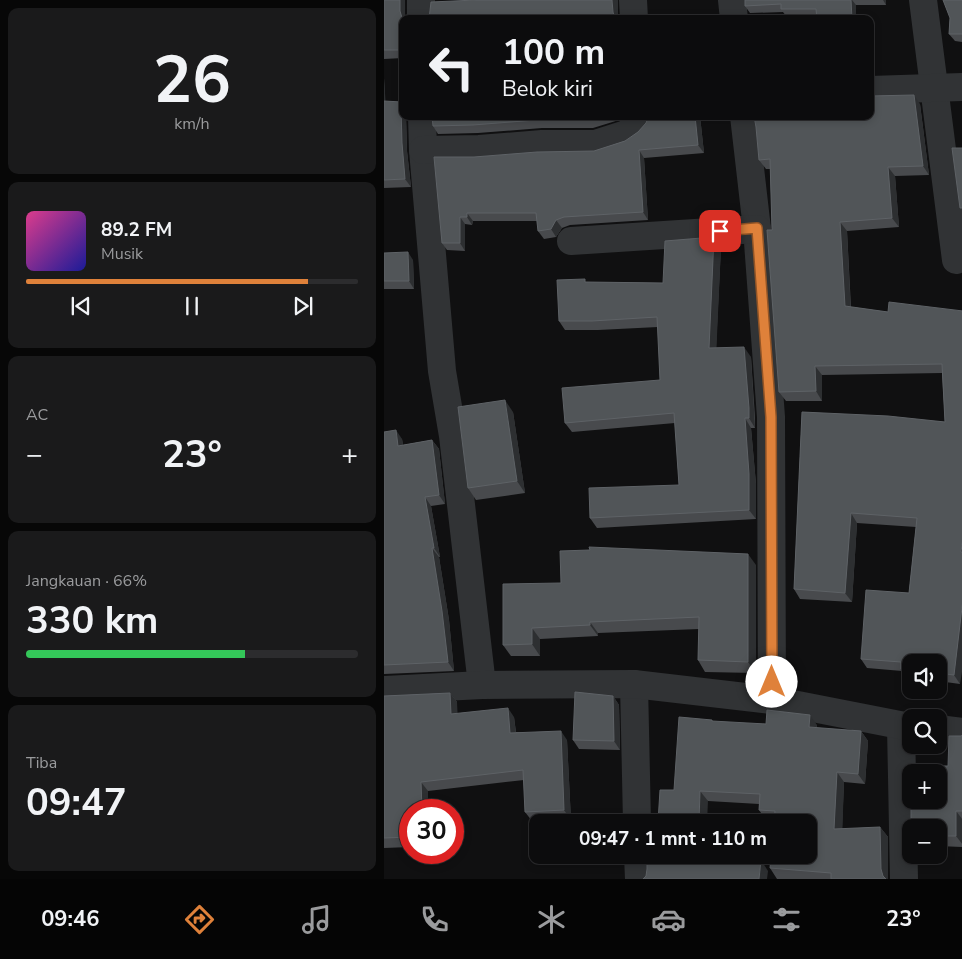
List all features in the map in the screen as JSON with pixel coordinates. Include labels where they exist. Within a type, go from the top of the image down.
[{"type":"street","points":[[420,0],[421,15]]},
{"type":"street","points":[[633,0],[634,15]]},
{"type":"street","points":[[732,0],[734,15]]},
{"type":"street","points":[[922,0],[956,260]]},
{"type":"street","points":[[874,90],[962,87]]},
{"type":"street","points":[[422,120],[442,371],[453,436],[482,685]]},
{"type":"street","points":[[423,150],[479,149],[542,144],[595,144],[626,134],[640,120]]},
{"type":"street","points":[[744,120],[757,228],[771,417],[772,700]]},
{"type":"street","points":[[571,242],[757,228]]},
{"type":"street","points":[[634,684],[637,814]]},
{"type":"street","points":[[384,690],[482,685],[634,684],[772,700],[902,725]]},
{"type":"street","points":[[947,730],[962,732]]},
{"type":"street","points":[[904,879],[906,754]]},
{"type":"street","points":[[638,864],[639,879]]},
{"type":"building","points":[[384,0],[400,0],[401,15],[399,15],[399,50],[384,50]]},
{"type":"building","points":[[476,0],[612,0],[614,15],[429,15],[431,2]]},
{"type":"building","points":[[745,0],[851,0],[852,15],[817,15],[816,9],[781,9],[781,4],[745,6]]},
{"type":"building","points":[[943,0],[963,0],[963,34],[949,34],[950,18]]},
{"type":"building","points":[[914,95],[923,166],[888,167],[892,218],[840,222],[845,306],[888,312],[889,302],[963,311],[963,537],[961,552],[963,552],[963,599],[954,675],[947,674],[947,654],[902,654],[902,669],[901,662],[861,659],[866,590],[909,593],[917,518],[851,513],[845,593],[794,589],[802,412],[888,416],[945,422],[942,364],[815,366],[816,391],[779,392],[767,230],[772,230],[770,159],[759,160],[755,120],[874,120],[874,96]]},
{"type":"building","points":[[384,101],[399,102],[405,179],[384,180]]},
{"type":"building","points":[[432,120],[536,120],[473,125],[433,126]]},
{"type":"building","points":[[647,120],[695,120],[698,145],[639,150],[643,212],[564,217],[556,220],[551,229],[538,231],[536,213],[467,213],[467,217],[460,217],[460,243],[442,243],[434,157],[594,151],[625,141],[638,132]]},
{"type":"building","points":[[952,148],[963,148],[963,208],[960,208]]},
{"type":"building","points":[[714,237],[709,348],[744,347],[749,408],[749,418],[745,418],[749,474],[749,510],[590,518],[589,488],[679,485],[674,413],[565,423],[562,388],[660,380],[657,317],[559,321],[557,280],[585,279],[585,282],[663,283],[665,241]]},
{"type":"building","points":[[408,252],[409,281],[384,281],[384,253]]},
{"type":"building","points":[[505,400],[517,481],[468,488],[458,407]]},
{"type":"building","points":[[396,430],[398,446],[432,440],[439,495],[425,497],[434,548],[432,548],[448,662],[384,665],[384,432]]},
{"type":"building","points":[[589,547],[748,554],[748,662],[698,660],[699,617],[590,622],[590,625],[532,628],[532,644],[503,645],[503,584],[561,583],[560,551],[590,550]]},
{"type":"building","points":[[575,692],[613,696],[614,741],[573,740]]},
{"type":"building","points":[[450,693],[451,714],[508,708],[510,733],[561,731],[564,810],[525,812],[523,770],[421,782],[422,799],[399,799],[399,837],[384,838],[384,696]]},
{"type":"building","points":[[767,710],[810,715],[809,727],[861,731],[858,774],[837,772],[834,829],[880,827],[881,869],[886,879],[831,879],[831,873],[770,868],[770,864],[817,864],[817,814],[775,814],[775,811],[759,810],[760,794],[700,791],[699,814],[658,814],[660,790],[674,790],[679,717],[766,724]]},
{"type":"building","points":[[963,735],[963,811],[956,811],[956,836],[947,836],[947,819],[911,819],[911,809],[947,809],[949,736]]},
{"type":"building","points":[[647,864],[761,864],[759,879],[643,879],[646,876]]},
{"type":"route","points":[[720,231],[757,228],[771,417],[772,682]]}]
